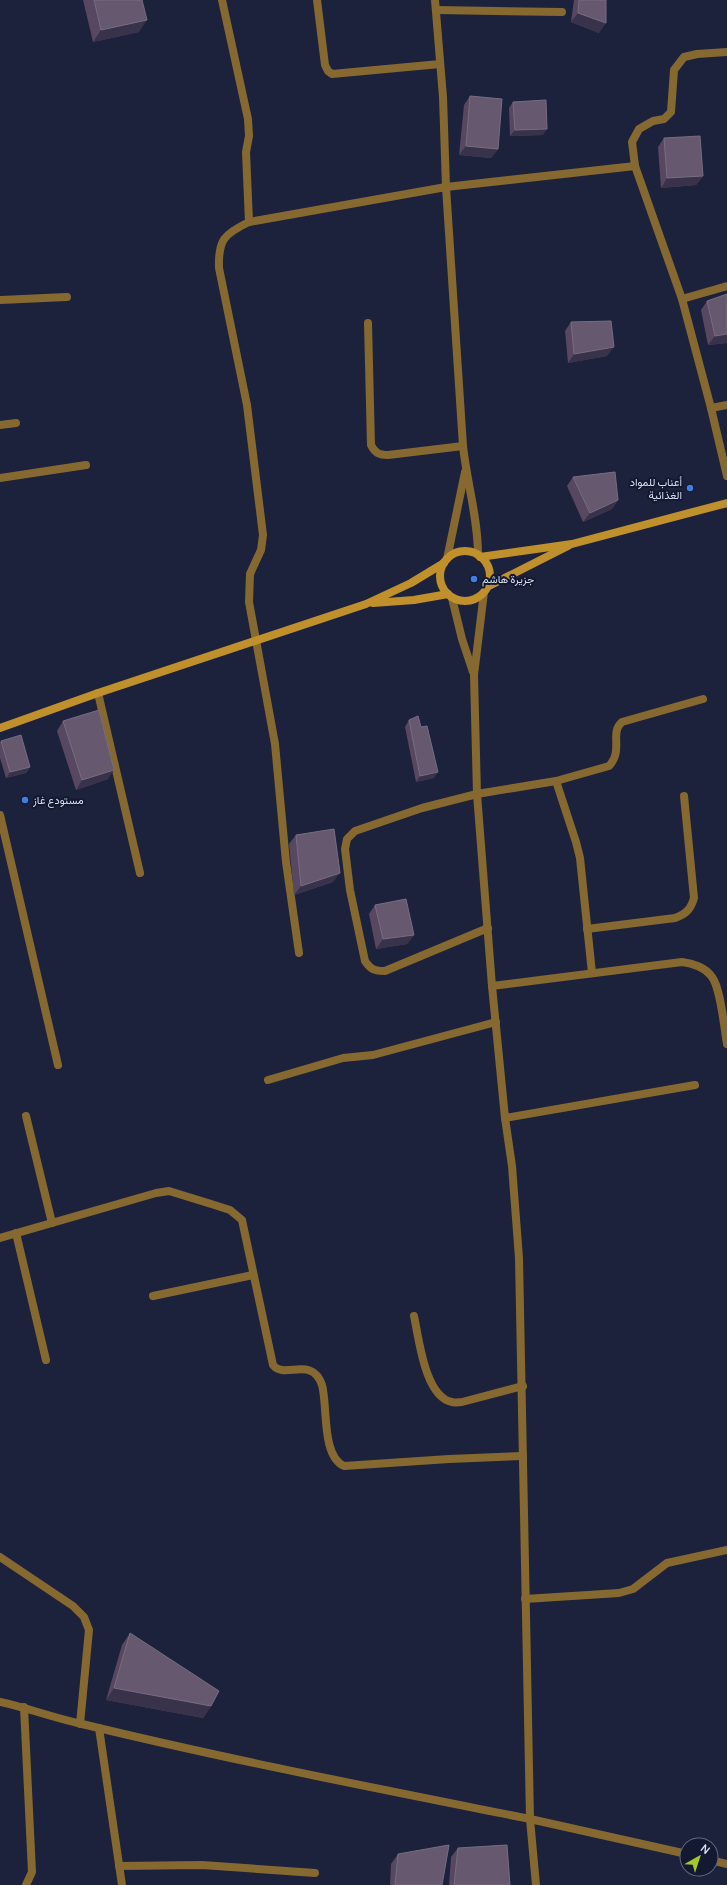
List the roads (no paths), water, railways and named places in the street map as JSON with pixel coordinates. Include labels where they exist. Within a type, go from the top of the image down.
[{"type":"main road","points":[[479,556],[572,544],[727,502]]},
{"type":"main road","points":[[366,604],[450,596],[469,600],[474,599],[485,590],[572,544]]},
{"type":"main road","points":[[0,728],[98,693],[366,604],[411,583],[461,552],[472,553],[479,556],[484,561],[489,571],[489,582],[485,590]]},
{"type":"main road","points":[[445,561],[441,569],[440,580],[450,596]]},
{"type":"street","points":[[222,0],[248,119],[246,152],[249,222]]},
{"type":"street","points":[[317,0],[324,65],[332,74],[440,64]]},
{"type":"street","points":[[435,0],[443,97],[446,186],[463,446],[466,469],[475,510],[479,556]]},
{"type":"street","points":[[436,10],[562,12]]},
{"type":"street","points":[[727,52],[697,54],[684,57],[674,70],[671,112],[664,119],[653,121],[639,129],[632,142],[635,166],[682,299],[711,408],[727,476]]},
{"type":"street","points":[[299,953],[286,862],[275,744],[249,602],[248,586],[250,574],[261,550],[263,535],[262,515],[247,405],[219,268],[218,254],[223,240],[230,231],[249,222],[446,186],[635,166]]},
{"type":"street","points":[[682,299],[727,286]]},
{"type":"street","points":[[0,300],[66,297]]},
{"type":"street","points":[[368,322],[371,445],[374,451],[380,455],[388,455],[463,446]]},
{"type":"street","points":[[711,408],[727,405]]},
{"type":"street","points":[[0,425],[16,423]]},
{"type":"street","points":[[0,478],[86,465]]},
{"type":"street","points":[[445,561],[466,469]]},
{"type":"street","points":[[485,590],[474,675],[477,794],[492,986],[505,1118],[512,1166],[518,1251],[530,1819],[536,1885]]},
{"type":"street","points":[[450,596],[474,675]]},
{"type":"street","points":[[98,693],[140,873]]},
{"type":"street","points":[[488,928],[386,971],[376,971],[370,968],[365,961],[350,890],[345,849],[347,838],[355,831],[422,808],[477,794],[556,781],[609,766],[615,760],[616,729],[622,722],[703,699]]},
{"type":"street","points":[[556,781],[576,842],[592,973]]},
{"type":"street","points":[[587,929],[675,918],[684,915],[691,907],[694,898],[684,796]]},
{"type":"street","points":[[0,815],[58,1065]]},
{"type":"street","points":[[492,986],[682,962],[698,966],[712,976],[716,985],[727,1044]]},
{"type":"street","points":[[268,1080],[343,1058],[373,1055],[496,1022]]},
{"type":"street","points":[[505,1118],[695,1085]]},
{"type":"street","points":[[26,1116],[52,1223]]},
{"type":"street","points":[[0,1238],[156,1193],[169,1191],[230,1210],[242,1220],[273,1365],[280,1370],[297,1368],[308,1370],[316,1374],[322,1385],[330,1447],[338,1463],[344,1466],[523,1456]]},
{"type":"street","points":[[16,1233],[46,1360]]},
{"type":"street","points":[[153,1296],[253,1275]]},
{"type":"street","points":[[414,1316],[429,1378],[434,1388],[442,1397],[452,1402],[462,1402],[522,1386]]},
{"type":"street","points":[[525,1599],[619,1593],[633,1589],[667,1562],[727,1550]]},
{"type":"street","points":[[0,1557],[74,1606],[84,1618],[90,1630],[80,1724]]},
{"type":"street","points":[[0,1702],[24,1707],[80,1724],[376,1788],[530,1819],[679,1852]]},
{"type":"street","points":[[24,1707],[32,1872],[26,1885]]},
{"type":"street","points":[[99,1728],[122,1885]]},
{"type":"street","points":[[119,1866],[202,1866],[315,1873]]},
{"type":"place","name":"أعناب للمواد الغذائية","points":[[690,488]]},
{"type":"place","name":"جزيرة هاشم","points":[[474,579]]},
{"type":"place","name":"مستودع غاز","points":[[25,800]]}]
